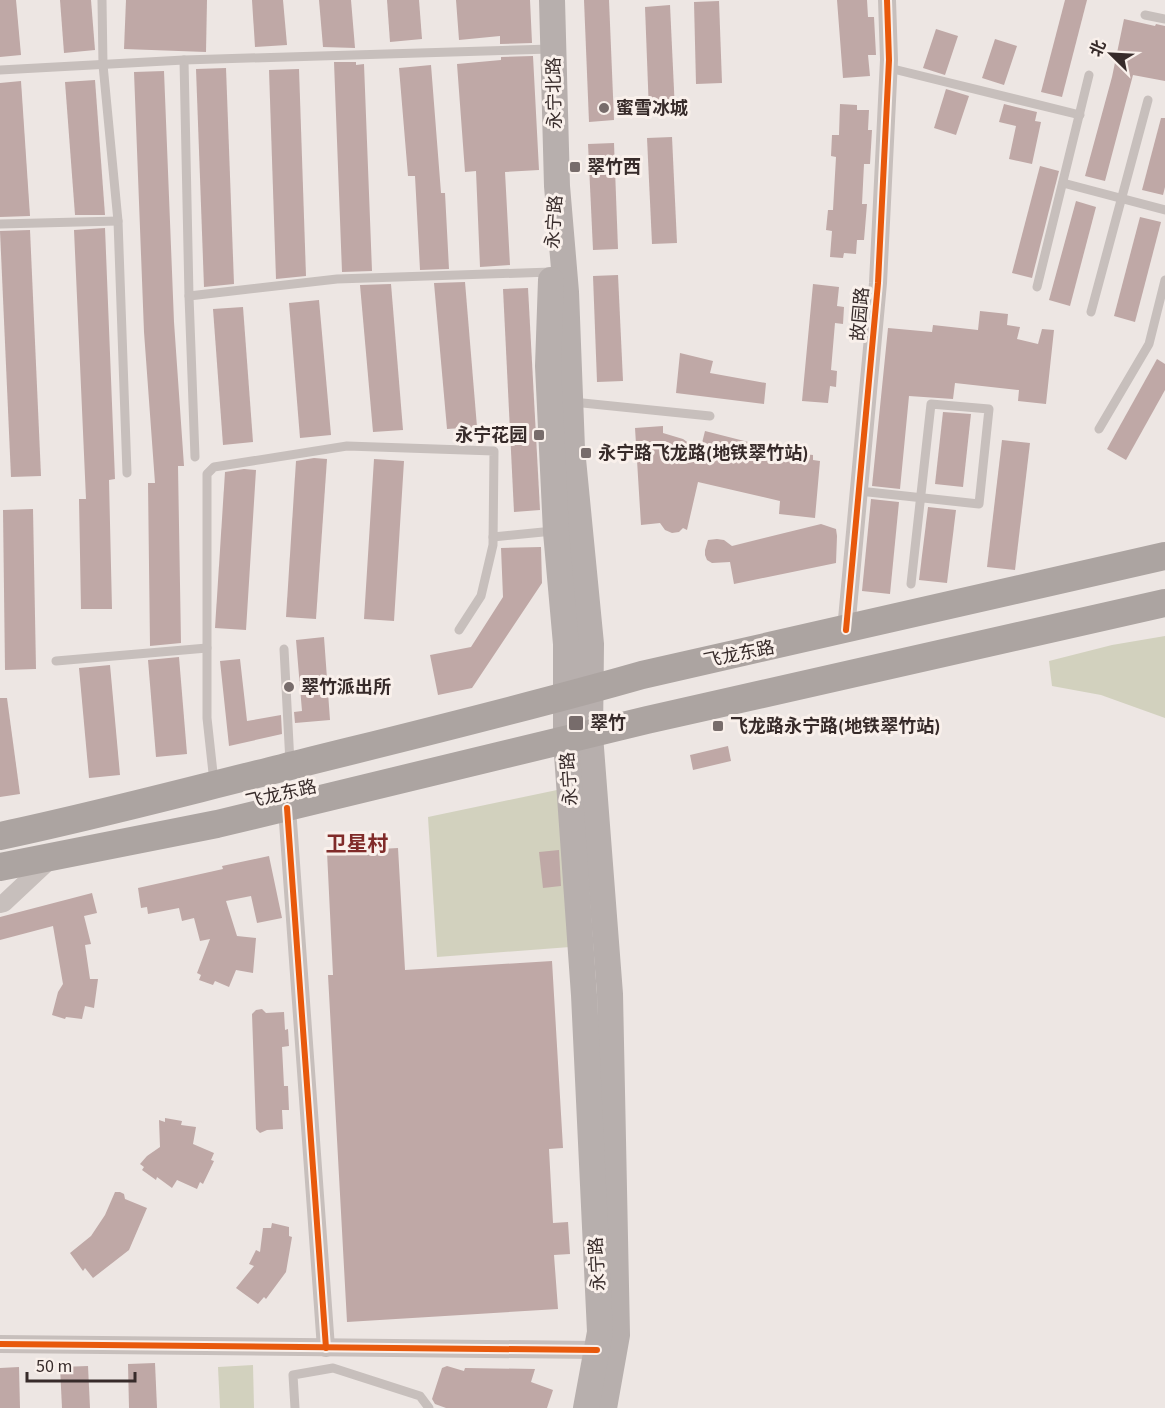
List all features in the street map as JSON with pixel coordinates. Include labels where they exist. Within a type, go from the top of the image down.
[{"type":"main road","name":"永宁北路","points":[[552,0],[557,186]]},
{"type":"main road","name":"永宁路","points":[[557,186],[548,366],[556,530],[566,644],[579,693]]},
{"type":"main road","name":"永宁路","points":[[557,186],[566,292],[572,450],[591,644],[579,693],[578,737],[584,995],[600,1332],[586,1408]]},
{"type":"main road","name":"飞龙东路","points":[[0,836],[290,766],[642,675],[1165,556]]},
{"type":"main road","name":"飞龙东路","points":[[0,867],[217,824],[659,717],[1165,603]]},
{"type":"main road","name":"永宁路","points":[[578,737],[611,1005],[617,1335],[604,1408]]},
{"type":"street","name":"故园路","points":[[846,630],[878,283],[889,68],[887,0]]},
{"type":"street","points":[[287,808],[326,1348]]},
{"type":"street","points":[[0,904],[4,903],[54,855]]},
{"type":"street","points":[[0,1344],[597,1350]]},
{"type":"lane","points":[[102,0],[103,65],[118,222],[127,473]]},
{"type":"lane","points":[[1145,15],[1165,19]]},
{"type":"lane","points":[[0,70],[184,60],[553,49]]},
{"type":"lane","points":[[184,60],[195,457]]},
{"type":"lane","points":[[889,68],[1080,115]]},
{"type":"lane","points":[[1037,287],[1089,75]]},
{"type":"lane","points":[[1091,312],[1148,100]]},
{"type":"lane","points":[[1063,183],[1165,210]]},
{"type":"lane","points":[[0,224],[118,222]]},
{"type":"lane","points":[[189,296],[337,279],[551,272]]},
{"type":"lane","points":[[1099,429],[1149,344],[1165,280]]},
{"type":"lane","points":[[570,401],[710,417]]},
{"type":"lane","points":[[859,491],[921,498],[979,504],[989,409],[931,404],[921,498],[911,584]]},
{"type":"lane","points":[[214,785],[207,718],[207,474],[214,467],[347,446],[494,451],[493,537],[481,596],[459,630]]},
{"type":"lane","points":[[493,537],[556,530]]},
{"type":"lane","points":[[56,661],[207,648]]},
{"type":"lane","points":[[284,649],[290,766]]},
{"type":"lane","points":[[295,1408],[293,1375],[333,1368],[420,1396],[429,1408]]},
{"type":"green space","points":[[1165,636],[1165,718],[1101,695],[1052,686],[1049,661],[1112,645]]},
{"type":"green space","points":[[557,790],[570,947],[437,957],[428,817]]},
{"type":"green space","points":[[253,1365],[254,1408],[220,1408],[218,1367]]},
{"type":"building","points":[[0,0],[16,0],[21,55],[0,57]]},
{"type":"building","points":[[60,0],[91,0],[95,50],[64,53]]},
{"type":"building","points":[[126,0],[207,0],[206,52],[124,49]]},
{"type":"building","points":[[252,0],[283,0],[287,45],[255,47]]},
{"type":"building","points":[[319,0],[351,0],[355,48],[323,47]]},
{"type":"building","points":[[387,0],[419,0],[422,39],[390,42]]},
{"type":"building","points":[[456,0],[530,0],[532,43],[500,44],[500,36],[459,40]]},
{"type":"building","points":[[584,0],[609,0],[614,120],[589,122]]},
{"type":"building","points":[[837,0],[867,0],[868,17],[874,17],[876,55],[868,55],[870,76],[843,78]]},
{"type":"building","points":[[1065,0],[1087,0],[1062,97],[1041,92]]},
{"type":"building","points":[[719,1],[722,83],[696,84],[694,2]]},
{"type":"building","points":[[670,5],[675,111],[649,112],[645,7]]},
{"type":"building","points":[[1124,19],[1165,26],[1165,81],[1133,75],[1105,181],[1085,176],[1112,77]]},
{"type":"building","points":[[936,29],[958,36],[945,75],[923,68]]},
{"type":"building","points":[[995,39],[1017,46],[1004,85],[982,78]]},
{"type":"building","points":[[533,56],[539,170],[505,172],[510,265],[480,267],[476,171],[465,172],[457,64],[501,60],[501,57]]},
{"type":"building","points":[[334,62],[364,64],[372,271],[342,272]]},
{"type":"building","points":[[431,65],[441,193],[445,193],[449,269],[420,270],[415,176],[408,176],[399,68]]},
{"type":"building","points":[[226,68],[234,284],[204,287],[196,69]]},
{"type":"building","points":[[299,69],[306,276],[276,279],[269,70]]},
{"type":"building","points":[[164,71],[174,322],[184,466],[178,466],[181,643],[150,646],[148,483],[155,483],[144,332],[134,72]]},
{"type":"building","points":[[95,80],[105,215],[75,215],[65,82]]},
{"type":"building","points":[[21,81],[30,216],[0,217],[0,83]]},
{"type":"building","points":[[946,89],[969,96],[956,135],[934,128]]},
{"type":"building","points":[[840,104],[857,105],[857,110],[869,110],[868,130],[872,130],[870,164],[864,164],[862,204],[867,204],[864,240],[857,240],[856,254],[844,253],[843,258],[830,257],[832,231],[826,230],[828,210],[833,210],[836,157],[831,156],[832,135],[839,135]]},
{"type":"building","points":[[1004,104],[1037,112],[1035,121],[1041,122],[1032,164],[1009,159],[1016,126],[999,122]]},
{"type":"building","points":[[1161,118],[1165,118],[1163,195],[1142,190]]},
{"type":"building","points":[[672,137],[677,243],[652,244],[647,138]]},
{"type":"building","points":[[614,143],[618,249],[593,250],[588,144]]},
{"type":"building","points":[[1040,166],[1059,171],[1032,278],[1012,273]]},
{"type":"building","points":[[1076,201],[1096,207],[1070,306],[1049,300]]},
{"type":"building","points":[[1140,217],[1161,222],[1135,322],[1114,316]]},
{"type":"building","points":[[105,228],[115,479],[109,480],[112,609],[81,609],[79,499],[86,499],[74,230]]},
{"type":"building","points":[[30,230],[41,476],[11,477],[0,231]]},
{"type":"building","points":[[618,275],[623,381],[597,382],[593,276]]},
{"type":"building","points":[[465,282],[477,427],[447,429],[434,283]]},
{"type":"building","points":[[391,284],[403,430],[373,432],[360,285]]},
{"type":"building","points":[[813,284],[839,287],[837,306],[844,307],[843,324],[835,323],[831,370],[837,371],[836,387],[830,386],[828,403],[802,401]]},
{"type":"building","points":[[528,288],[540,510],[514,512],[503,289]]},
{"type":"building","points":[[319,300],[331,435],[300,438],[289,303]]},
{"type":"building","points":[[243,307],[253,442],[223,445],[213,309]]},
{"type":"building","points":[[980,311],[1008,314],[1007,325],[1020,327],[1017,339],[1038,344],[1042,329],[1054,330],[1046,404],[1018,401],[1019,390],[955,383],[953,399],[909,396],[900,489],[872,486],[888,328],[932,332],[933,325],[978,330]]},
{"type":"building","points":[[680,353],[713,361],[710,373],[766,383],[764,404],[676,393]]},
{"type":"building","points":[[1157,359],[1165,364],[1165,390],[1126,460],[1107,449]]},
{"type":"building","points":[[943,412],[971,414],[963,487],[935,484]]},
{"type":"building","points":[[663,426],[663,433],[683,439],[700,451],[705,431],[792,453],[793,445],[805,446],[804,454],[813,455],[813,460],[820,461],[815,518],[779,514],[780,501],[698,482],[687,530],[683,528],[679,532],[672,533],[665,530],[660,523],[641,525],[635,428]]},
{"type":"building","points":[[1002,440],[1030,443],[1015,570],[987,567]]},
{"type":"building","points":[[314,458],[327,459],[316,619],[286,617],[296,461]]},
{"type":"building","points":[[374,459],[404,461],[394,621],[364,619]]},
{"type":"building","points":[[256,470],[246,630],[215,628],[225,472]]},
{"type":"building","points":[[871,499],[899,502],[890,594],[862,591]]},
{"type":"building","points":[[928,507],[956,510],[947,583],[919,580]]},
{"type":"building","points":[[33,509],[36,669],[5,670],[3,510]]},
{"type":"building","points":[[821,524],[836,529],[836,563],[734,584],[730,562],[712,563],[705,555],[708,540],[724,540],[732,546]]},
{"type":"building","points":[[541,547],[542,583],[472,688],[438,695],[430,655],[471,647],[503,597],[501,548]]},
{"type":"building","points":[[324,637],[330,720],[295,723],[294,712],[302,711],[296,640]]},
{"type":"building","points":[[179,657],[187,754],[156,757],[148,660]]},
{"type":"building","points":[[240,659],[247,721],[281,715],[282,734],[229,746],[220,661]]},
{"type":"building","points":[[110,665],[120,775],[89,778],[79,668]]},
{"type":"building","points":[[0,698],[7,698],[20,794],[0,797]]},
{"type":"building","points":[[728,746],[731,761],[693,770],[690,755]]},
{"type":"building","points":[[398,848],[405,970],[552,961],[563,1148],[549,1149],[553,1223],[568,1222],[570,1254],[554,1255],[558,1309],[347,1322],[328,975],[333,975],[327,852]]},
{"type":"building","points":[[559,850],[561,886],[543,888],[539,852]]},
{"type":"building","points":[[269,856],[282,918],[257,923],[251,896],[226,901],[237,936],[256,938],[253,973],[236,970],[229,987],[215,981],[213,985],[199,980],[201,975],[197,973],[210,939],[200,941],[194,918],[182,921],[179,908],[148,914],[147,907],[141,908],[138,888]]},
{"type":"building","points":[[92,893],[97,913],[84,916],[91,944],[85,945],[90,979],[98,979],[94,1008],[85,1006],[82,1019],[66,1017],[65,1019],[52,1015],[58,992],[63,984],[53,926],[0,940],[0,917]]},
{"type":"building","points":[[262,1009],[266,1013],[284,1012],[289,1046],[282,1047],[284,1086],[288,1086],[289,1110],[282,1110],[283,1129],[260,1133],[256,1129],[252,1014]]},
{"type":"building","points":[[165,1118],[182,1121],[181,1125],[196,1127],[193,1144],[214,1153],[211,1160],[214,1161],[203,1184],[200,1182],[197,1189],[177,1180],[172,1188],[142,1170],[144,1167],[140,1164],[160,1147],[159,1120],[165,1122]]},
{"type":"building","points":[[115,1192],[124,1194],[125,1199],[147,1208],[129,1250],[93,1278],[85,1268],[83,1271],[70,1253],[91,1236],[105,1215]]},
{"type":"building","points":[[272,1223],[289,1227],[289,1236],[292,1237],[286,1272],[266,1299],[264,1297],[258,1304],[236,1288],[254,1266],[249,1264],[256,1250],[260,1252],[263,1228],[271,1228]]},
{"type":"building","points":[[155,1363],[157,1408],[129,1408],[128,1364]]},
{"type":"building","points":[[88,1366],[90,1408],[62,1408],[60,1367]]},
{"type":"building","points":[[447,1366],[464,1371],[465,1368],[535,1369],[531,1382],[553,1390],[547,1408],[446,1408],[435,1404],[432,1399],[442,1368]]},
{"type":"building","points":[[19,1367],[20,1408],[0,1408],[0,1368]]},
{"type":"cycle path","points":[[846,630],[878,283],[889,60],[887,0]]},
{"type":"cycle path","points":[[287,808],[326,1348]]},
{"type":"cycle path","points":[[0,1344],[597,1350]]},
{"type":"place","name":"蜜雪冰城","points":[[604,108]]},
{"type":"place","name":"翠竹西","points":[[575,167]]},
{"type":"place","name":"永宁花园","points":[[539,435]]},
{"type":"place","name":"永宁路飞龙路(地铁翠竹站)","points":[[586,453]]},
{"type":"place","name":"翠竹派出所","points":[[289,687]]},
{"type":"place","name":"翠竹","points":[[576,723]]},
{"type":"place","name":"飞龙路永宁路(地铁翠竹站)","points":[[718,726]]},
{"type":"district","name":"卫星村","points":[[357,844]]}]
